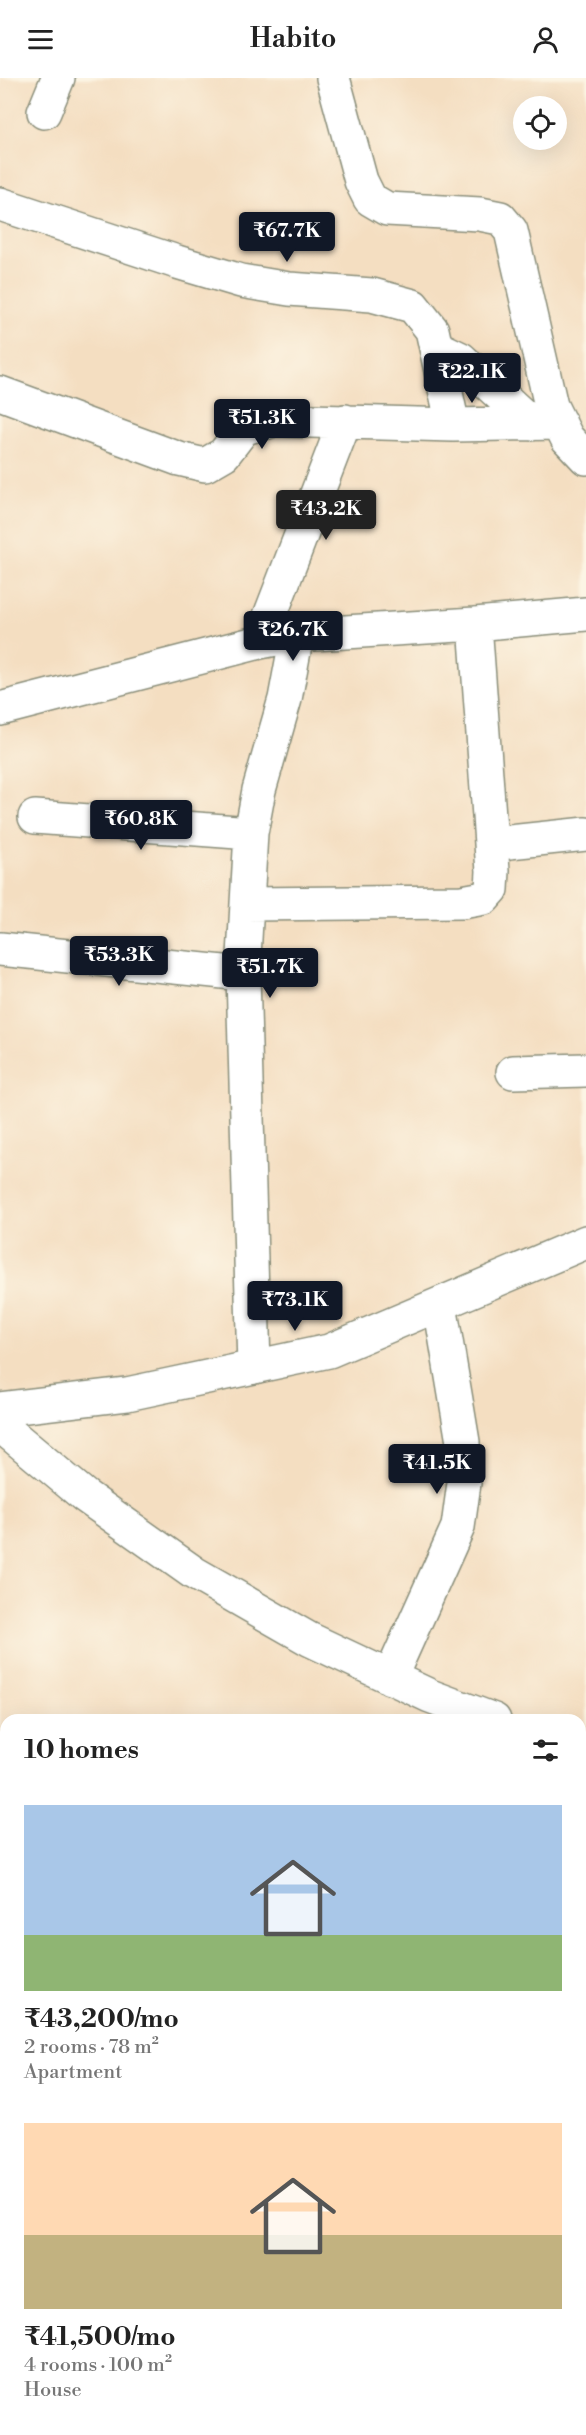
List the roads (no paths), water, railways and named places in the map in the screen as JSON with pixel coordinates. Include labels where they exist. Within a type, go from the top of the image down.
[{"type":"street","points":[[44,112],[58,78]]},
{"type":"street","points":[[333,78],[361,181],[370,199],[387,209],[480,214],[500,218],[511,231],[551,406],[566,437]]},
{"type":"street","points":[[0,204],[241,281],[289,289],[372,295],[413,306],[432,330],[453,425]]},
{"type":"street","points":[[436,347],[461,359],[566,437]]},
{"type":"street","points":[[0,393],[179,459],[205,465],[224,454],[244,428],[274,420],[453,425],[566,437]]},
{"type":"street","points":[[260,642],[345,421]]},
{"type":"street","points":[[0,709],[260,642],[297,635],[475,624],[586,614]]},
{"type":"street","points":[[247,904],[462,902],[484,898],[492,889],[491,844],[475,624]]},
{"type":"street","points":[[254,1367],[243,974],[250,833],[259,790],[285,699],[297,635]]},
{"type":"street","points":[[35,818],[250,833]]},
{"type":"street","points":[[491,844],[586,834]]},
{"type":"street","points":[[0,949],[243,974]]},
{"type":"street","points":[[513,1072],[586,1070]]},
{"type":"street","points":[[0,1409],[127,1394],[329,1351],[586,1242]]},
{"type":"street","points":[[390,1678],[458,1527],[464,1483],[463,1442],[440,1305]]},
{"type":"street","points":[[0,1425],[85,1497],[194,1573],[309,1639],[430,1696],[478,1714]]}]
